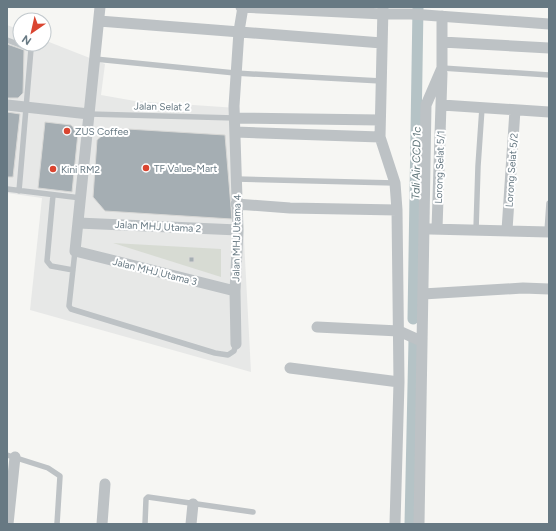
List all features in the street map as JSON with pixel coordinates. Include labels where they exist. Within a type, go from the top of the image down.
[{"type":"street","points":[[75,251],[100,7]]},
{"type":"street","points":[[242,7],[383,11],[411,14],[443,13],[549,24]]},
{"type":"street","name":"Jalan MHJ Utama 4","points":[[236,344],[235,291],[238,230],[236,204],[235,118],[236,73],[242,7]]},
{"type":"street","points":[[383,11],[380,137],[395,183],[397,210],[399,331],[394,524]]},
{"type":"street","name":"Lorong Selat 5/1","points":[[437,229],[442,105],[443,13]]},
{"type":"street","points":[[99,21],[382,43]]},
{"type":"street","points":[[442,42],[549,48]]},
{"type":"street","points":[[419,524],[426,105],[442,68]]},
{"type":"street","points":[[7,105],[89,114]]},
{"type":"street","points":[[442,105],[549,112]]},
{"type":"street","name":"Lorong Selat 5/2","points":[[507,230],[515,110]]},
{"type":"street","points":[[235,118],[380,120]]},
{"type":"street","points":[[235,132],[380,137]]},
{"type":"street","points":[[236,204],[290,208],[397,210]]},
{"type":"street","name":"Jalan MHJ Utama 2","points":[[78,223],[238,230]]},
{"type":"street","points":[[423,229],[548,232]]},
{"type":"street","name":"Jalan MHJ Utama 3","points":[[75,251],[235,291]]},
{"type":"street","points":[[422,294],[523,288],[549,288]]},
{"type":"street","points":[[317,327],[399,331],[421,341]]},
{"type":"street","points":[[290,368],[398,382]]},
{"type":"street","points":[[8,524],[11,456]]},
{"type":"street","points":[[102,524],[105,484]]},
{"type":"street","points":[[191,524],[193,504]]},
{"type":"lane","points":[[7,40],[31,49],[19,191]]},
{"type":"lane","points":[[95,59],[236,73],[382,81]]},
{"type":"lane","points":[[442,68],[549,75]]},
{"type":"lane","points":[[476,230],[482,108]]},
{"type":"lane","name":"Jalan Selat 2","points":[[89,114],[235,118]]},
{"type":"lane","points":[[236,179],[395,183]]},
{"type":"lane","points":[[7,190],[81,198]]},
{"type":"lane","points":[[53,195],[47,261],[51,266],[73,270]]},
{"type":"lane","points":[[548,232],[549,203]]},
{"type":"lane","points":[[75,251],[69,306],[71,309],[215,353],[228,355],[234,350],[236,344]]},
{"type":"lane","points":[[11,456],[48,468],[60,476],[57,524]]},
{"type":"lane","points":[[145,524],[146,498],[253,512]]},
{"type":"shaded area","points":[[7,25],[12,27],[12,52],[52,52],[52,43],[105,64],[101,95],[135,101],[237,108],[251,372],[30,310],[42,198],[7,193]]},
{"type":"shaded area","points":[[113,243],[221,249],[221,277]]},
{"type":"building","points":[[7,44],[12,46],[12,52],[24,52],[23,93],[18,98],[7,98]]},
{"type":"building","points":[[7,112],[20,114],[13,177],[7,177]]},
{"type":"building","points":[[45,122],[71,125],[78,133],[72,192],[38,188]]},
{"type":"building","points":[[111,128],[225,135],[232,219],[105,211],[93,197],[97,140]]},
{"type":"building","points":[[189,257],[194,257],[194,262],[189,262]]},
{"type":"waterway","name":"Tali Air CCD 1c","points":[[413,319],[418,7]]},
{"type":"waterway","name":"Tali Air CCD 1c","points":[[410,524],[414,340]]},
{"type":"place","name":"ZUS Coffee","points":[[67,131]]},
{"type":"place","name":"TF Value-Mart","points":[[146,168]]},
{"type":"place","name":"Kini RM2","points":[[53,169]]}]
